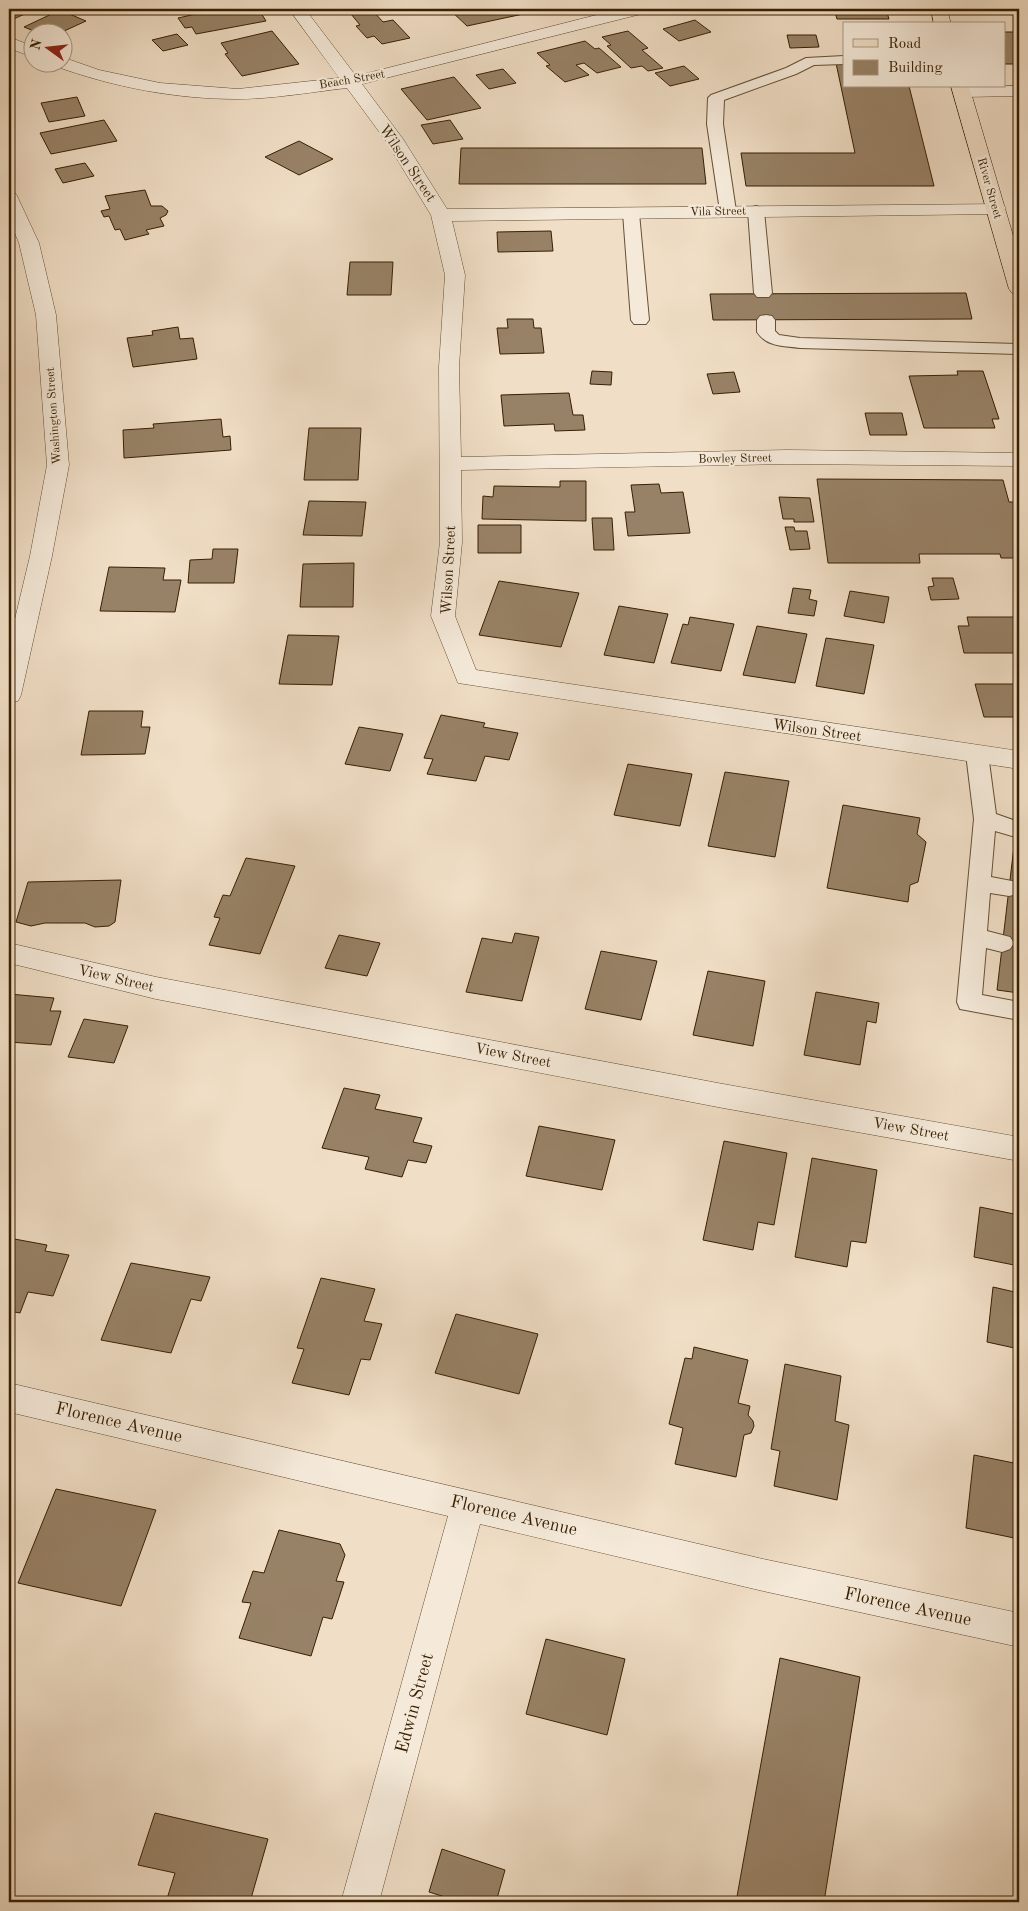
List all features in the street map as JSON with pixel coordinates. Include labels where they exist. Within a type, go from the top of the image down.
[{"type":"main road","points":[[939,9],[942,22]]},
{"type":"main road","name":"River Street","points":[[961,89],[996,208],[1016,262],[1019,289]]},
{"type":"street","name":"Wilson Street","points":[[297,9],[394,139],[441,215],[455,275],[449,367],[451,542],[443,616],[467,678],[1019,760]]},
{"type":"street","name":"Beach Street","points":[[72,66],[94,74],[160,88],[238,94],[351,82],[607,12],[640,9]]},
{"type":"street","points":[[9,42],[22,48]]},
{"type":"street","points":[[961,89],[1019,91]]},
{"type":"street","name":"Washington Street","points":[[9,198],[29,243],[46,315],[58,465],[41,556],[9,695]]},
{"type":"street","name":"Vila Street","points":[[441,215],[996,208]]},
{"type":"street","name":"Bowley Street","points":[[451,464],[788,457],[1019,459]]},
{"type":"street","name":"View Street","points":[[9,952],[156,988],[723,1096],[1019,1149]]},
{"type":"street","name":"Florence Avenue","points":[[9,1397],[763,1574],[1019,1630]]},
{"type":"street","name":"Edwin Street","points":[[360,1902],[468,1504]]},
{"type":"lane","points":[[728,211],[715,124],[716,98],[791,71],[811,61],[843,60]]},
{"type":"lane","points":[[756,211],[763,293]]},
{"type":"lane","points":[[630,212],[640,320]]},
{"type":"lane","points":[[766,320],[766,332],[773,339],[800,342],[1019,349]]},
{"type":"lane","points":[[977,754],[985,819],[968,1002],[1019,1011]]},
{"type":"lane","points":[[985,819],[1019,830]]},
{"type":"lane","points":[[978,883],[1008,888]]},
{"type":"lane","points":[[974,937],[1002,943]]},
{"type":"building","points":[[9,9],[36,9],[9,21]]},
{"type":"building","points":[[218,9],[253,9],[261,13],[266,21],[196,34],[192,27],[185,28],[178,18]]},
{"type":"building","points":[[449,9],[524,9],[528,13],[467,26]]},
{"type":"building","points":[[771,9],[807,9],[809,14],[773,14]]},
{"type":"building","points":[[834,9],[886,9],[889,19],[837,19]]},
{"type":"building","points":[[60,10],[86,21],[72,27],[72,22],[35,22]]},
{"type":"building","points":[[372,10],[383,22],[393,20],[410,38],[382,44],[374,36],[367,38],[356,26],[360,25],[351,14]]},
{"type":"building","points":[[695,20],[711,32],[679,41],[663,29]]},
{"type":"building","points":[[272,31],[299,64],[242,76],[225,54],[228,53],[221,43]]},
{"type":"building","points":[[628,31],[648,48],[642,50],[663,68],[648,71],[642,66],[631,68],[607,46],[611,45],[602,37]]},
{"type":"building","points":[[1006,32],[1019,32],[1019,64],[1006,64]]},
{"type":"building","points":[[177,34],[188,45],[163,51],[152,40]]},
{"type":"building","points":[[787,35],[816,35],[819,47],[790,48]]},
{"type":"building","points":[[585,41],[595,49],[599,48],[621,67],[597,73],[584,63],[576,65],[589,75],[565,82],[546,66],[550,65],[537,53]]},
{"type":"building","points":[[836,63],[843,63],[843,88],[910,88],[934,186],[746,186],[741,153],[855,153]]},
{"type":"building","points":[[684,66],[699,79],[670,86],[655,73]]},
{"type":"building","points":[[503,69],[516,83],[489,89],[476,75]]},
{"type":"building","points":[[454,77],[481,108],[427,120],[401,89]]},
{"type":"building","points":[[77,97],[85,116],[49,122],[41,103]]},
{"type":"building","points":[[104,120],[117,141],[51,154],[40,133]]},
{"type":"building","points":[[450,120],[463,139],[433,144],[421,125]]},
{"type":"building","points":[[299,141],[333,159],[299,175],[265,157]]},
{"type":"building","points":[[461,148],[702,148],[706,184],[459,184]]},
{"type":"building","points":[[85,163],[94,176],[63,183],[55,169]]},
{"type":"building","points":[[145,190],[151,206],[162,206],[168,211],[166,215],[160,218],[164,226],[146,230],[149,234],[125,240],[120,229],[115,230],[109,216],[104,217],[101,211],[110,209],[105,196]]},
{"type":"building","points":[[551,231],[553,251],[498,252],[497,232]]},
{"type":"building","points":[[350,262],[393,262],[391,295],[347,295]]},
{"type":"building","points":[[966,293],[972,319],[713,320],[710,294]]},
{"type":"building","points":[[507,319],[533,319],[534,328],[541,328],[544,353],[500,354],[497,328],[508,328]]},
{"type":"building","points":[[178,327],[180,339],[193,338],[197,359],[133,367],[127,338],[153,335],[152,331]]},
{"type":"building","points":[[592,371],[612,372],[611,385],[590,384]]},
{"type":"building","points":[[957,371],[983,371],[999,419],[992,419],[995,428],[924,428],[909,376],[958,375]]},
{"type":"building","points":[[734,372],[740,392],[713,394],[707,374]]},
{"type":"building","points":[[569,393],[573,415],[583,415],[585,430],[555,431],[554,424],[504,426],[501,395]]},
{"type":"building","points":[[865,413],[902,413],[907,435],[870,435]]},
{"type":"building","points":[[221,419],[223,437],[230,436],[231,450],[124,458],[123,430],[154,428],[153,424]]},
{"type":"building","points":[[309,428],[361,428],[358,480],[304,480]]},
{"type":"building","points":[[817,479],[1003,480],[1009,502],[1019,502],[1019,558],[1001,558],[1000,554],[919,554],[920,563],[828,563]]},
{"type":"building","points":[[560,481],[586,481],[586,521],[482,519],[483,496],[493,497],[494,486],[560,487]]},
{"type":"building","points":[[659,484],[661,493],[683,492],[690,533],[628,536],[625,512],[635,512],[631,485]]},
{"type":"building","points":[[779,497],[810,498],[814,522],[794,522],[794,519],[783,519]]},
{"type":"building","points":[[309,501],[366,502],[362,536],[303,535]]},
{"type":"building","points":[[592,518],[612,518],[614,550],[594,550]]},
{"type":"building","points":[[478,525],[521,525],[521,553],[478,553]]},
{"type":"building","points":[[785,527],[794,527],[795,531],[807,531],[810,549],[790,550]]},
{"type":"building","points":[[213,549],[238,549],[234,583],[188,583],[190,560],[212,559]]},
{"type":"building","points":[[354,563],[353,607],[300,607],[303,564]]},
{"type":"building","points":[[109,567],[165,568],[163,580],[181,580],[175,612],[100,611]]},
{"type":"building","points":[[932,578],[953,578],[959,599],[931,600],[928,587],[934,586]]},
{"type":"building","points":[[499,581],[579,593],[561,647],[479,635]]},
{"type":"building","points":[[793,588],[811,590],[809,599],[817,601],[814,616],[788,613]]},
{"type":"building","points":[[850,591],[889,597],[884,623],[844,616]]},
{"type":"building","points":[[619,606],[668,614],[654,663],[604,655]]},
{"type":"building","points":[[690,617],[734,624],[721,671],[671,663],[683,624],[688,625]]},
{"type":"building","points":[[967,617],[1019,617],[1019,653],[964,653],[958,626],[969,626]]},
{"type":"building","points":[[757,626],[807,634],[795,683],[743,675]]},
{"type":"building","points":[[288,635],[339,636],[332,685],[279,684]]},
{"type":"building","points":[[826,638],[874,645],[864,694],[816,686]]},
{"type":"building","points":[[975,684],[1019,684],[1019,717],[984,717]]},
{"type":"building","points":[[89,711],[143,711],[141,727],[150,727],[145,754],[81,755]]},
{"type":"building","points":[[441,715],[485,723],[483,727],[518,733],[509,760],[485,756],[476,781],[427,774],[433,759],[424,758]]},
{"type":"building","points":[[359,727],[403,734],[390,771],[345,764]]},
{"type":"building","points":[[628,764],[692,774],[680,826],[614,815]]},
{"type":"building","points":[[725,772],[789,781],[775,857],[708,846]]},
{"type":"building","points":[[843,805],[920,818],[917,834],[926,842],[918,882],[910,885],[908,902],[827,888]]},
{"type":"building","points":[[1014,846],[1019,847],[1019,993],[997,990]]},
{"type":"building","points":[[246,858],[295,866],[260,954],[209,945],[220,918],[214,917],[223,895],[230,896]]},
{"type":"building","points":[[121,880],[115,922],[109,926],[95,927],[85,923],[45,923],[31,926],[16,922],[28,882]]},
{"type":"building","points":[[515,933],[539,937],[522,1001],[466,992],[482,938],[512,943]]},
{"type":"building","points":[[339,935],[380,943],[367,976],[325,968]]},
{"type":"building","points":[[601,951],[657,961],[641,1020],[585,1009]]},
{"type":"building","points":[[708,971],[765,981],[753,1046],[693,1035]]},
{"type":"building","points":[[816,992],[879,1003],[876,1023],[867,1021],[860,1065],[804,1055]]},
{"type":"building","points":[[9,994],[54,998],[50,1011],[61,1011],[51,1045],[9,1042]]},
{"type":"building","points":[[84,1019],[128,1026],[114,1063],[68,1057]]},
{"type":"building","points":[[344,1088],[380,1095],[375,1109],[422,1118],[413,1142],[432,1146],[426,1163],[408,1160],[402,1177],[365,1169],[369,1157],[322,1148]]},
{"type":"building","points":[[539,1126],[615,1140],[602,1190],[526,1176]]},
{"type":"building","points":[[724,1141],[787,1153],[774,1225],[758,1222],[753,1250],[703,1240]]},
{"type":"building","points":[[812,1158],[877,1170],[866,1243],[851,1241],[847,1267],[795,1257]]},
{"type":"building","points":[[980,1207],[1019,1215],[1019,1266],[974,1257]]},
{"type":"building","points":[[9,1238],[47,1245],[45,1251],[69,1255],[53,1296],[28,1292],[20,1313],[9,1311]]},
{"type":"building","points":[[131,1263],[210,1277],[201,1301],[191,1299],[171,1353],[101,1340]]},
{"type":"building","points":[[321,1278],[375,1289],[364,1321],[382,1324],[370,1360],[361,1359],[349,1395],[292,1383],[304,1349],[297,1348]]},
{"type":"building","points":[[993,1287],[1019,1293],[1019,1349],[987,1342]]},
{"type":"building","points":[[456,1314],[538,1334],[519,1394],[435,1373]]},
{"type":"building","points":[[694,1347],[748,1360],[738,1403],[750,1406],[748,1415],[753,1421],[754,1426],[751,1433],[744,1435],[736,1477],[675,1464],[683,1428],[669,1424],[685,1358],[692,1359]]},
{"type":"building","points":[[785,1364],[841,1376],[835,1421],[849,1425],[837,1500],[774,1486],[780,1451],[771,1449]]},
{"type":"building","points":[[1019,1412],[1019,1461],[1014,1460]]},
{"type":"building","points":[[974,1455],[1019,1464],[1019,1539],[966,1528]]},
{"type":"building","points":[[56,1489],[156,1510],[121,1606],[18,1583]]},
{"type":"building","points":[[279,1530],[340,1544],[345,1555],[336,1581],[344,1582],[332,1619],[323,1617],[311,1656],[239,1638],[251,1603],[242,1602],[253,1571],[264,1573]]},
{"type":"building","points":[[546,1639],[625,1659],[607,1735],[526,1714]]},
{"type":"building","points":[[780,1658],[860,1677],[824,1902],[736,1902]]},
{"type":"building","points":[[155,1813],[268,1839],[250,1902],[166,1902],[175,1873],[138,1865]]},
{"type":"building","points":[[442,1849],[505,1870],[496,1902],[461,1902],[429,1892]]}]
